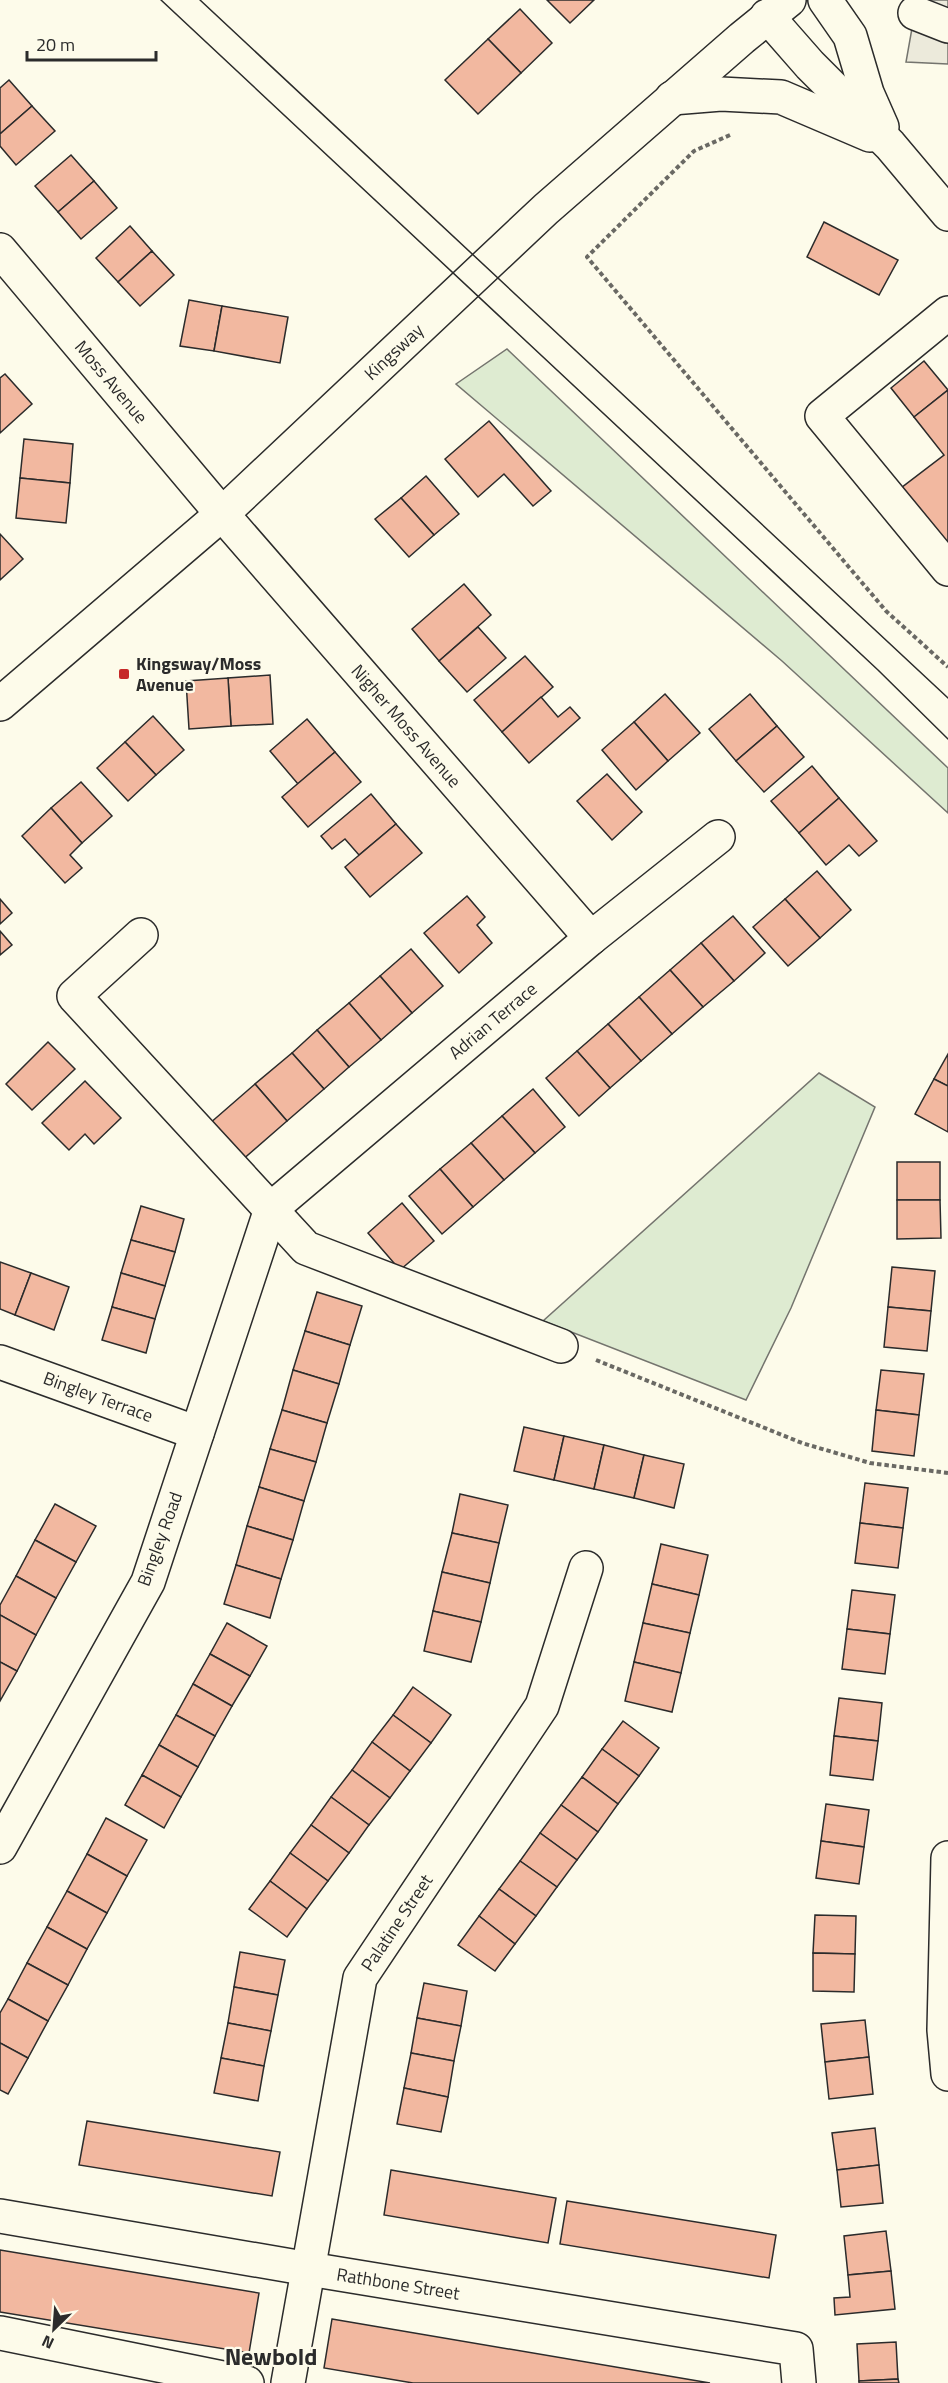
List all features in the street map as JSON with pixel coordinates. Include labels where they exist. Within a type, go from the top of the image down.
[{"type":"street","points":[[825,0],[850,36],[867,93],[890,145]]},
{"type":"street","points":[[778,8],[810,65],[890,145],[948,214]]},
{"type":"street","name":"Kingsway","points":[[0,704],[222,514],[546,209],[778,8]]},
{"type":"street","points":[[915,13],[948,26]]},
{"type":"street","points":[[672,98],[721,94],[782,97],[890,145]]},
{"type":"street","name":"Moss Avenue","points":[[0,250],[222,514]]},
{"type":"street","points":[[948,313],[822,416],[948,569]]},
{"type":"street","name":"Nigher Moss Avenue","points":[[222,514],[591,938]]},
{"type":"street","name":"Adrian Terrace","points":[[271,1209],[591,938],[718,837]]},
{"type":"street","points":[[141,935],[74,996],[306,1248],[561,1346]]},
{"type":"street","name":"Bingley Road","points":[[0,1847],[148,1581],[271,1209]]},
{"type":"street","name":"Bingley Terrace","points":[[0,1362],[197,1433]]},
{"type":"street","name":"Palatine Street","points":[[288,2383],[360,1978],[542,1706],[586,1568]]},
{"type":"street","points":[[948,1868],[946,2028],[948,2074]]},
{"type":"street","name":"Rathbone Street","points":[[0,2216],[796,2349],[799,2383]]},
{"type":"street","points":[[0,2333],[247,2383]]},
{"type":"path","points":[[740,134],[732,134],[694,151],[587,257],[886,611],[948,667]]},
{"type":"path","points":[[561,1346],[802,1443],[870,1463],[948,1473]]},
{"type":"green space","points":[[507,349],[948,768],[948,813],[782,661],[456,384]]},
{"type":"green space","points":[[819,1073],[875,1107],[791,1308],[746,1400],[543,1321]]},
{"type":"shaded area","points":[[917,0],[948,0],[948,64],[906,62]]},
{"type":"building","points":[[547,0],[594,0],[570,23]]},
{"type":"building","points":[[520,9],[552,43],[521,73],[488,39]]},
{"type":"building","points":[[488,39],[521,73],[478,114],[445,80]]},
{"type":"building","points":[[9,80],[32,106],[0,134],[0,88]]},
{"type":"building","points":[[32,106],[55,131],[16,165],[0,146],[0,134]]},
{"type":"building","points":[[71,155],[94,181],[58,212],[35,186]]},
{"type":"building","points":[[94,181],[117,208],[81,239],[58,212]]},
{"type":"building","points":[[824,222],[898,260],[879,295],[807,257]]},
{"type":"building","points":[[130,226],[152,251],[118,282],[96,258]]},
{"type":"building","points":[[152,251],[174,275],[140,306],[118,282]]},
{"type":"building","points":[[189,300],[222,306],[214,351],[180,346]]},
{"type":"building","points":[[222,306],[288,317],[280,363],[214,351]]},
{"type":"building","points":[[924,361],[948,390],[914,417],[891,388]]},
{"type":"building","points":[[5,374],[32,404],[0,433],[0,378]]},
{"type":"building","points":[[948,390],[948,547],[901,488],[944,455],[914,417]]},
{"type":"building","points":[[489,421],[551,491],[533,506],[504,474],[478,497],[445,459]]},
{"type":"building","points":[[24,439],[73,444],[70,483],[20,478]]},
{"type":"building","points":[[426,476],[459,514],[434,535],[401,498]]},
{"type":"building","points":[[20,478],[70,483],[66,523],[16,518]]},
{"type":"building","points":[[401,498],[434,535],[409,557],[375,519]]},
{"type":"building","points":[[0,534],[23,559],[0,580]]},
{"type":"building","points":[[464,584],[491,615],[439,661],[412,629]]},
{"type":"building","points":[[478,627],[506,658],[467,692],[439,661]]},
{"type":"building","points":[[525,656],[553,687],[502,732],[474,700]]},
{"type":"building","points":[[270,675],[273,724],[231,726],[228,678]]},
{"type":"building","points":[[228,678],[231,726],[189,729],[186,681]]},
{"type":"building","points":[[665,694],[700,733],[668,761],[634,722]]},
{"type":"building","points":[[750,694],[777,726],[736,761],[709,729]]},
{"type":"building","points":[[541,697],[558,717],[570,707],[580,718],[529,763],[502,732]]},
{"type":"building","points":[[153,716],[184,750],[156,775],[125,742]]},
{"type":"building","points":[[307,719],[335,752],[298,784],[270,751]]},
{"type":"building","points":[[634,722],[668,761],[636,790],[602,750]]},
{"type":"building","points":[[777,726],[804,757],[764,792],[736,761]]},
{"type":"building","points":[[125,742],[156,775],[128,801],[97,768]]},
{"type":"building","points":[[335,752],[361,782],[308,827],[282,797]]},
{"type":"building","points":[[812,766],[839,798],[799,833],[771,801]]},
{"type":"building","points":[[607,774],[642,812],[612,840],[577,801]]},
{"type":"building","points":[[81,782],[112,816],[82,843],[51,808]]},
{"type":"building","points":[[371,794],[396,824],[359,855],[345,839],[332,849],[321,836]]},
{"type":"building","points":[[839,798],[877,841],[859,856],[849,845],[826,865],[799,833]]},
{"type":"building","points":[[51,808],[82,843],[70,855],[82,868],[65,883],[22,836]]},
{"type":"building","points":[[396,824],[422,853],[370,897],[345,867]]},
{"type":"building","points":[[817,871],[851,910],[820,938],[785,899]]},
{"type":"building","points":[[467,896],[485,917],[477,925],[492,943],[459,973],[424,933]]},
{"type":"building","points":[[0,899],[12,913],[0,924]]},
{"type":"building","points":[[785,899],[820,938],[788,966],[753,927]]},
{"type":"building","points":[[733,916],[765,953],[734,981],[701,943]]},
{"type":"building","points":[[0,931],[12,945],[0,955]]},
{"type":"building","points":[[701,943],[734,981],[703,1007],[670,970]]},
{"type":"building","points":[[411,949],[443,986],[412,1013],[380,976]]},
{"type":"building","points":[[670,970],[703,1007],[672,1034],[639,997]]},
{"type":"building","points":[[380,976],[412,1013],[381,1040],[349,1003]]},
{"type":"building","points":[[639,997],[672,1034],[641,1061],[608,1024]]},
{"type":"building","points":[[349,1003],[381,1040],[349,1067],[317,1030]]},
{"type":"building","points":[[608,1024],[641,1061],[610,1088],[577,1051]]},
{"type":"building","points":[[317,1030],[349,1067],[324,1089],[292,1053]]},
{"type":"building","points":[[48,1042],[75,1069],[32,1110],[6,1084]]},
{"type":"building","points":[[577,1051],[610,1088],[579,1116],[546,1078]]},
{"type":"building","points":[[292,1053],[324,1089],[287,1121],[255,1084]]},
{"type":"building","points":[[948,1054],[948,1086],[934,1079]]},
{"type":"building","points":[[934,1079],[948,1086],[948,1132],[915,1114]]},
{"type":"building","points":[[85,1081],[121,1118],[94,1144],[85,1134],[69,1150],[42,1123]]},
{"type":"building","points":[[255,1084],[287,1121],[241,1161],[209,1124]]},
{"type":"building","points":[[533,1089],[565,1127],[535,1153],[502,1116]]},
{"type":"building","points":[[502,1116],[535,1153],[504,1180],[471,1143]]},
{"type":"building","points":[[471,1143],[504,1180],[473,1207],[440,1169]]},
{"type":"building","points":[[897,1162],[940,1162],[940,1200],[897,1200]]},
{"type":"building","points":[[440,1169],[473,1207],[442,1234],[409,1196]]},
{"type":"building","points":[[897,1200],[940,1200],[941,1238],[897,1239]]},
{"type":"building","points":[[402,1203],[434,1241],[400,1270],[368,1233]]},
{"type":"building","points":[[141,1206],[184,1219],[175,1252],[131,1240]]},
{"type":"building","points":[[131,1240],[175,1252],[165,1286],[121,1273]]},
{"type":"building","points":[[0,1262],[31,1273],[15,1315],[0,1309]]},
{"type":"building","points":[[892,1267],[935,1271],[931,1311],[888,1307]]},
{"type":"building","points":[[31,1273],[69,1287],[54,1330],[15,1315]]},
{"type":"building","points":[[121,1273],[165,1286],[155,1319],[112,1307]]},
{"type":"building","points":[[317,1292],[362,1306],[350,1345],[305,1331]]},
{"type":"building","points":[[112,1307],[155,1319],[146,1353],[102,1340]]},
{"type":"building","points":[[888,1307],[931,1311],[927,1351],[884,1347]]},
{"type":"building","points":[[305,1331],[350,1345],[339,1384],[293,1370]]},
{"type":"building","points":[[293,1370],[339,1384],[327,1423],[282,1410]]},
{"type":"building","points":[[881,1370],[924,1374],[919,1415],[876,1410]]},
{"type":"building","points":[[282,1410],[327,1423],[316,1462],[270,1449]]},
{"type":"building","points":[[876,1410],[919,1415],[914,1456],[872,1451]]},
{"type":"building","points":[[524,1427],[564,1436],[554,1480],[514,1471]]},
{"type":"building","points":[[564,1436],[604,1445],[594,1489],[554,1480]]},
{"type":"building","points":[[604,1445],[644,1455],[634,1498],[594,1489]]},
{"type":"building","points":[[270,1449],[316,1462],[304,1501],[259,1487]]},
{"type":"building","points":[[644,1455],[684,1464],[674,1508],[634,1498]]},
{"type":"building","points":[[865,1483],[908,1488],[903,1528],[860,1523]]},
{"type":"building","points":[[259,1487],[304,1501],[293,1540],[247,1526]]},
{"type":"building","points":[[460,1494],[508,1505],[499,1543],[452,1533]]},
{"type":"building","points":[[55,1504],[96,1526],[76,1562],[35,1540]]},
{"type":"building","points":[[860,1523],[903,1528],[898,1568],[855,1563]]},
{"type":"building","points":[[247,1526],[293,1540],[281,1579],[236,1565]]},
{"type":"building","points":[[452,1533],[499,1543],[490,1583],[442,1572]]},
{"type":"building","points":[[35,1540],[76,1562],[56,1598],[16,1576]]},
{"type":"building","points":[[661,1544],[708,1555],[699,1595],[652,1584]]},
{"type":"building","points":[[236,1565],[281,1579],[270,1618],[224,1604]]},
{"type":"building","points":[[442,1572],[490,1583],[481,1622],[433,1611]]},
{"type":"building","points":[[16,1576],[56,1598],[36,1635],[0,1615],[0,1605]]},
{"type":"building","points":[[652,1584],[699,1595],[690,1633],[643,1623]]},
{"type":"building","points":[[852,1590],[895,1595],[890,1634],[847,1629]]},
{"type":"building","points":[[433,1611],[481,1622],[471,1662],[424,1651]]},
{"type":"building","points":[[0,1615],[36,1635],[17,1671],[0,1662]]},
{"type":"building","points":[[227,1623],[267,1646],[250,1676],[210,1654]]},
{"type":"building","points":[[643,1623],[690,1633],[681,1673],[634,1662]]},
{"type":"building","points":[[847,1629],[890,1634],[885,1674],[842,1669]]},
{"type":"building","points":[[210,1654],[250,1676],[232,1706],[193,1684]]},
{"type":"building","points":[[0,1662],[17,1671],[0,1701]]},
{"type":"building","points":[[634,1662],[681,1673],[672,1712],[625,1701]]},
{"type":"building","points":[[193,1684],[232,1706],[215,1736],[176,1715]]},
{"type":"building","points":[[413,1687],[451,1715],[431,1743],[393,1715]]},
{"type":"building","points":[[839,1698],[882,1703],[878,1741],[834,1736]]},
{"type":"building","points":[[176,1715],[215,1736],[198,1767],[159,1745]]},
{"type":"building","points":[[393,1715],[431,1743],[410,1771],[372,1742]]},
{"type":"building","points":[[623,1721],[659,1748],[639,1776],[602,1749]]},
{"type":"building","points":[[834,1736],[878,1741],[873,1780],[830,1775]]},
{"type":"building","points":[[372,1742],[410,1771],[390,1798],[352,1770]]},
{"type":"building","points":[[159,1745],[198,1767],[181,1797],[142,1775]]},
{"type":"building","points":[[602,1749],[639,1776],[618,1804],[582,1777]]},
{"type":"building","points":[[352,1770],[390,1798],[369,1825],[331,1797]]},
{"type":"building","points":[[142,1775],[181,1797],[164,1828],[125,1805]]},
{"type":"building","points":[[582,1777],[618,1804],[598,1832],[561,1805]]},
{"type":"building","points":[[331,1797],[369,1825],[349,1853],[311,1825]]},
{"type":"building","points":[[826,1804],[869,1810],[864,1847],[821,1841]]},
{"type":"building","points":[[561,1805],[598,1832],[577,1860],[540,1833]]},
{"type":"building","points":[[106,1818],[147,1840],[127,1876],[87,1854]]},
{"type":"building","points":[[311,1825],[349,1853],[328,1881],[290,1853]]},
{"type":"building","points":[[540,1833],[577,1860],[557,1887],[520,1861]]},
{"type":"building","points":[[821,1841],[864,1847],[859,1884],[816,1878]]},
{"type":"building","points":[[290,1853],[328,1881],[307,1909],[270,1881]]},
{"type":"building","points":[[87,1854],[127,1876],[107,1913],[67,1891]]},
{"type":"building","points":[[520,1861],[557,1887],[536,1916],[499,1889]]},
{"type":"building","points":[[270,1881],[307,1909],[287,1937],[249,1909]]},
{"type":"building","points":[[499,1889],[536,1916],[515,1944],[479,1916]]},
{"type":"building","points":[[67,1891],[107,1913],[87,1949],[47,1927]]},
{"type":"building","points":[[815,1915],[856,1916],[855,1954],[813,1953]]},
{"type":"building","points":[[479,1916],[515,1944],[495,1971],[458,1945]]},
{"type":"building","points":[[47,1927],[87,1949],[68,1985],[27,1963]]},
{"type":"building","points":[[240,1952],[285,1960],[278,1995],[234,1987]]},
{"type":"building","points":[[813,1953],[855,1954],[854,1992],[813,1991]]},
{"type":"building","points":[[27,1963],[68,1985],[48,2021],[8,1999]]},
{"type":"building","points":[[424,1983],[467,1991],[461,2026],[417,2018]]},
{"type":"building","points":[[234,1987],[278,1995],[271,2031],[228,2023]]},
{"type":"building","points":[[8,1999],[48,2021],[28,2058],[0,2043],[0,2013]]},
{"type":"building","points":[[417,2018],[461,2026],[454,2061],[411,2053]]},
{"type":"building","points":[[865,2020],[869,2057],[825,2062],[821,2024]]},
{"type":"building","points":[[228,2023],[271,2031],[264,2066],[221,2058]]},
{"type":"building","points":[[0,2043],[28,2058],[8,2094],[0,2090]]},
{"type":"building","points":[[411,2053],[454,2061],[448,2097],[404,2088]]},
{"type":"building","points":[[869,2057],[873,2094],[829,2099],[825,2062]]},
{"type":"building","points":[[221,2058],[264,2066],[258,2101],[214,2093]]},
{"type":"building","points":[[404,2088],[448,2097],[441,2132],[397,2124]]},
{"type":"building","points":[[87,2121],[280,2152],[272,2196],[79,2165]]},
{"type":"building","points":[[875,2128],[879,2165],[837,2170],[832,2133]]},
{"type":"building","points":[[879,2165],[883,2203],[841,2207],[837,2170]]},
{"type":"building","points":[[391,2170],[556,2198],[548,2243],[384,2215]]},
{"type":"building","points":[[567,2201],[776,2235],[769,2278],[560,2244]]},
{"type":"building","points":[[886,2231],[891,2271],[848,2275],[844,2236]]},
{"type":"building","points":[[0,2250],[259,2293],[249,2353],[0,2312]]},
{"type":"building","points":[[891,2271],[895,2309],[835,2315],[834,2298],[850,2297],[848,2275]]},
{"type":"building","points":[[332,2319],[710,2383],[413,2383],[324,2368]]},
{"type":"building","points":[[896,2342],[898,2379],[859,2381],[857,2344]]},
{"type":"building","points":[[898,2379],[899,2383],[859,2383],[859,2381]]},
{"type":"tram line","points":[[161,0],[878,670],[948,739]]},
{"type":"tram line","points":[[200,0],[948,698]]},
{"type":"place","name":"Kingsway/Moss Avenue","points":[[124,674]]},
{"type":"district","name":"Newbold","points":[[271,2357]]}]
